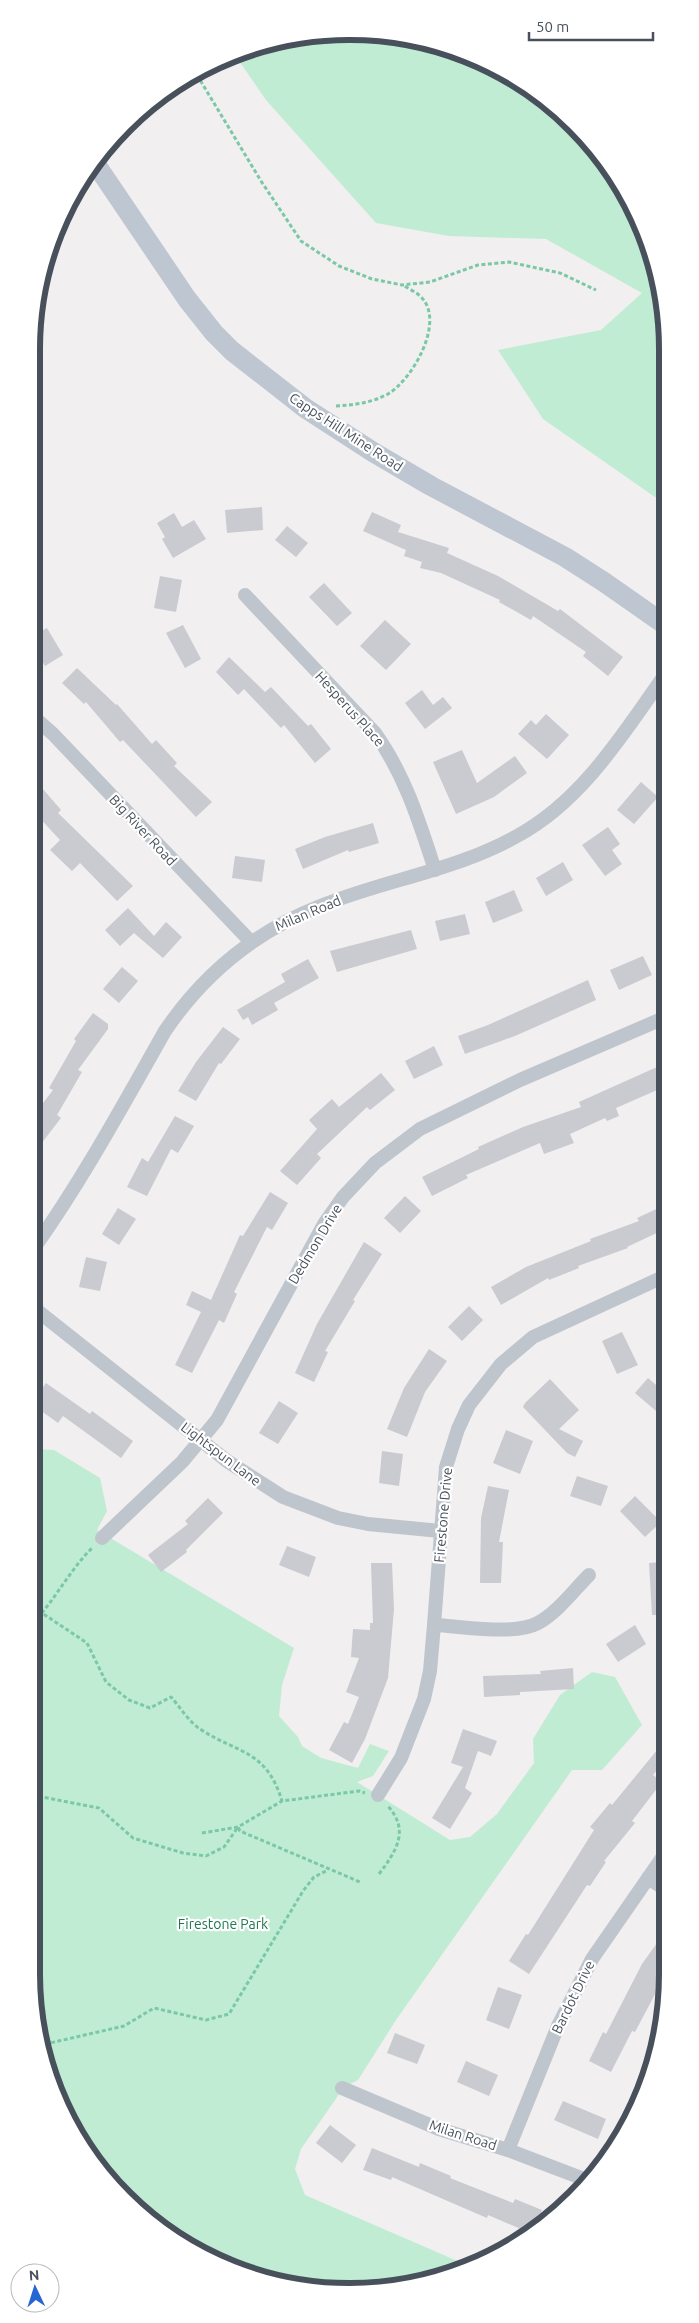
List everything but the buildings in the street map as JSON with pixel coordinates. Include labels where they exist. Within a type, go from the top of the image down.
[{"type":"street","name":"Capps Hill Mine Road","points":[[99,169],[153,251],[214,333],[232,351],[305,408],[420,479],[565,557],[659,620]]},
{"type":"street","name":"Hesperus Place","points":[[245,596],[375,733],[391,755],[414,806],[434,870]]},
{"type":"street","name":"Milan Road","points":[[40,1239],[97,1151],[165,1031],[177,1014],[206,981],[251,942],[277,925],[319,906],[491,850],[519,836],[545,818],[594,772],[612,750],[659,683]]},
{"type":"street","name":"Big River Road","points":[[40,723],[251,942]]},
{"type":"street","name":"Dedmon Drive","points":[[102,1538],[202,1441],[217,1420],[250,1362],[324,1224],[343,1197],[375,1163],[420,1129],[463,1106],[659,1020]]},
{"type":"street","name":"Firestone Drive","points":[[378,1795],[401,1758],[418,1717],[430,1671],[446,1466],[458,1429],[474,1398],[516,1348],[552,1326],[659,1279]]},
{"type":"street","name":"Lightspun Lane","points":[[40,1313],[202,1441],[255,1481],[283,1497],[319,1512],[368,1524],[440,1531]]},
{"type":"street","points":[[434,1625],[507,1629],[527,1627],[555,1610],[589,1575]]},
{"type":"street","name":"Bardot Drive","points":[[508,2150],[558,2026],[592,1959],[659,1862]]},
{"type":"street","points":[[648,1878],[659,1885]]},
{"type":"street","name":"Milan Road","points":[[342,2088],[440,2128],[508,2150],[582,2178]]},
{"type":"path","points":[[199,79],[261,181],[301,241],[339,266],[372,278],[402,285],[430,282],[478,265],[509,262],[560,273],[596,290]]},
{"type":"path","points":[[305,408],[360,405],[389,393],[412,370],[422,351],[429,330],[429,312],[422,298],[402,285]]},
{"type":"path","points":[[102,1538],[75,1565],[42,1614],[87,1643],[106,1682],[129,1700],[150,1708],[171,1697],[199,1729],[260,1760],[278,1787],[282,1801]]},
{"type":"path","points":[[202,1833],[238,1827],[282,1801],[359,1791],[378,1795],[398,1819],[400,1839],[393,1856],[379,1874]]},
{"type":"path","points":[[40,1797],[99,1808],[133,1838],[183,1853],[206,1856],[224,1847],[238,1827]]},
{"type":"path","points":[[238,1827],[240,1831],[360,1882]]},
{"type":"path","points":[[48,2043],[124,2026],[154,2008],[206,2020],[229,2014],[303,1891],[314,1877],[328,1870]]},
{"type":"green space","points":[[350,40],[390,43],[449,56],[504,81],[554,117],[582,145],[607,178],[627,213],[643,250],[653,289],[659,350],[659,500],[543,419],[498,350],[601,330],[642,293],[546,239],[449,236],[376,223],[266,100],[239,61],[269,51],[309,43]]},
{"type":"green space","name":"Firestone Park","points":[[40,1449],[54,1450],[100,1478],[107,1511],[97,1530],[294,1648],[282,1685],[279,1716],[298,1737],[302,1746],[321,1758],[358,1768],[370,1744],[389,1751],[373,1776],[357,1782],[450,1840],[470,1837],[497,1814],[534,1763],[533,1739],[560,1695],[592,1672],[615,1677],[642,1725],[602,1770],[572,1770],[396,2020],[358,2080],[344,2087],[301,2149],[295,2169],[305,2195],[460,2262],[410,2277],[350,2283],[289,2277],[250,2267],[213,2251],[195,2242],[161,2219],[117,2178],[81,2128],[56,2073],[46,2034],[40,1974]]}]
